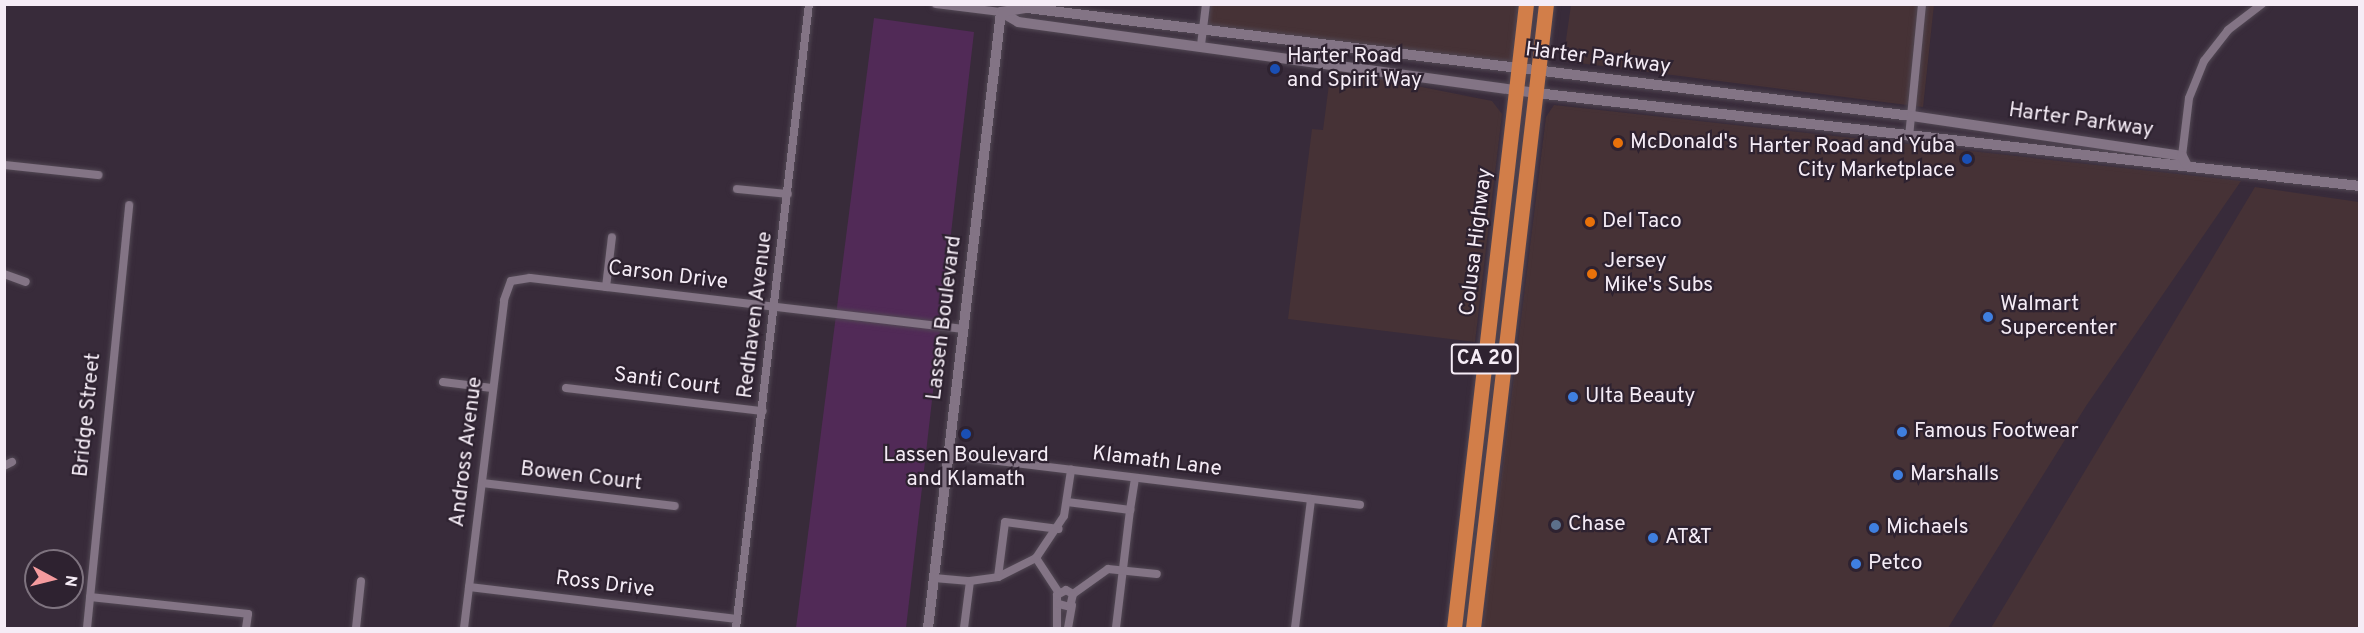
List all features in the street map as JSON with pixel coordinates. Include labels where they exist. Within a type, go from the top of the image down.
[{"type":"highway","name":"Colusa Highway","points":[[1454,628],[1526,4]]},
{"type":"highway","name":"CA 20","points":[[1538,72],[1546,4]]},
{"type":"highway","name":"Colusa Highway","points":[[1473,628],[1538,72]]},
{"type":"street","name":"Redhaven Avenue","points":[[736,628],[809,4]]},
{"type":"street","name":"Harter Parkway","points":[[936,4],[1001,12],[1027,8],[1912,116],[2360,186]]},
{"type":"street","points":[[1201,45],[1206,4]]},
{"type":"street","points":[[1909,137],[1923,4]]},
{"type":"street","points":[[2184,160],[2189,98],[2204,61],[2228,30],[2262,4]]},
{"type":"street","name":"Harter Parkway","points":[[1001,12],[1018,22],[1201,45],[1536,93],[2175,169],[2184,160]]},
{"type":"street","name":"Lassen Boulevard","points":[[928,628],[1001,12]]},
{"type":"street","points":[[4,165],[98,175]]},
{"type":"street","points":[[737,189],[788,194]]},
{"type":"street","name":"Bridge Street","points":[[87,628],[129,205]]},
{"type":"street","points":[[606,287],[612,237]]},
{"type":"street","points":[[4,274],[26,282]]},
{"type":"street","name":"Carson Drive","points":[[511,280],[606,287],[964,329]]},
{"type":"street","name":"Andross Avenue","points":[[464,628],[492,388],[511,280]]},
{"type":"street","points":[[443,382],[492,388]]},
{"type":"street","name":"Santi Court","points":[[566,388],[763,411]]},
{"type":"street","name":"Klamath Lane","points":[[949,455],[1360,505]]},
{"type":"street","points":[[934,578],[970,581],[998,577],[1036,558],[1059,529],[1067,502],[1071,470]]},
{"type":"street","points":[[1116,628],[1135,478]]},
{"type":"street","name":"Bowen Court","points":[[482,483],[675,506]]},
{"type":"street","points":[[1295,628],[1311,500]]},
{"type":"street","points":[[1067,502],[1130,510]]},
{"type":"street","points":[[998,577],[1005,522],[1059,529]]},
{"type":"street","points":[[1036,558],[1059,593],[1057,628]]},
{"type":"street","points":[[1068,628],[1073,594],[1099,571],[1123,570],[1157,574]]},
{"type":"street","points":[[964,628],[970,581]]},
{"type":"street","points":[[356,628],[361,582]]},
{"type":"street","name":"Ross Drive","points":[[469,587],[737,619]]},
{"type":"street","points":[[1059,593],[1073,594]]},
{"type":"street","points":[[90,597],[248,614],[246,628]]},
{"type":"street","points":[[1059,604],[1072,605]]},
{"type":"shaded area","points":[[1211,5],[1519,5],[1513,63],[1208,26]]},
{"type":"shaded area","points":[[1571,5],[1934,5],[1923,107],[1563,61]]},
{"type":"shaded area","points":[[874,18],[974,32],[906,628],[796,628]]},
{"type":"shaded area","points":[[1331,69],[1492,101],[1502,114],[1475,342],[1288,319],[1312,129],[1323,130]]},
{"type":"shaded area","points":[[1554,105],[2241,181],[2086,406],[1948,628],[1483,628],[1546,117]]},
{"type":"shaded area","points":[[2255,187],[2359,202],[2359,628],[1991,628]]},
{"type":"place","name":"Harter Road and Spirit Way","points":[[1275,69]]},
{"type":"place","name":"McDonald's","points":[[1618,143]]},
{"type":"place","name":"Harter Road and Yuba City Marketplace","points":[[1967,159]]},
{"type":"place","name":"Del Taco","points":[[1590,222]]},
{"type":"place","name":"Jersey Mike's Subs","points":[[1592,274]]},
{"type":"place","name":"Walmart Supercenter","points":[[1988,317]]},
{"type":"place","name":"Ulta Beauty","points":[[1573,397]]},
{"type":"place","name":"Famous Footwear","points":[[1902,432]]},
{"type":"place","name":"Lassen Boulevard and Klamath","points":[[966,434]]},
{"type":"place","name":"Marshalls","points":[[1898,475]]},
{"type":"place","name":"Chase","points":[[1556,525]]},
{"type":"place","name":"Michaels","points":[[1874,528]]},
{"type":"place","name":"AT&T","points":[[1653,538]]},
{"type":"place","name":"Petco","points":[[1856,564]]}]
